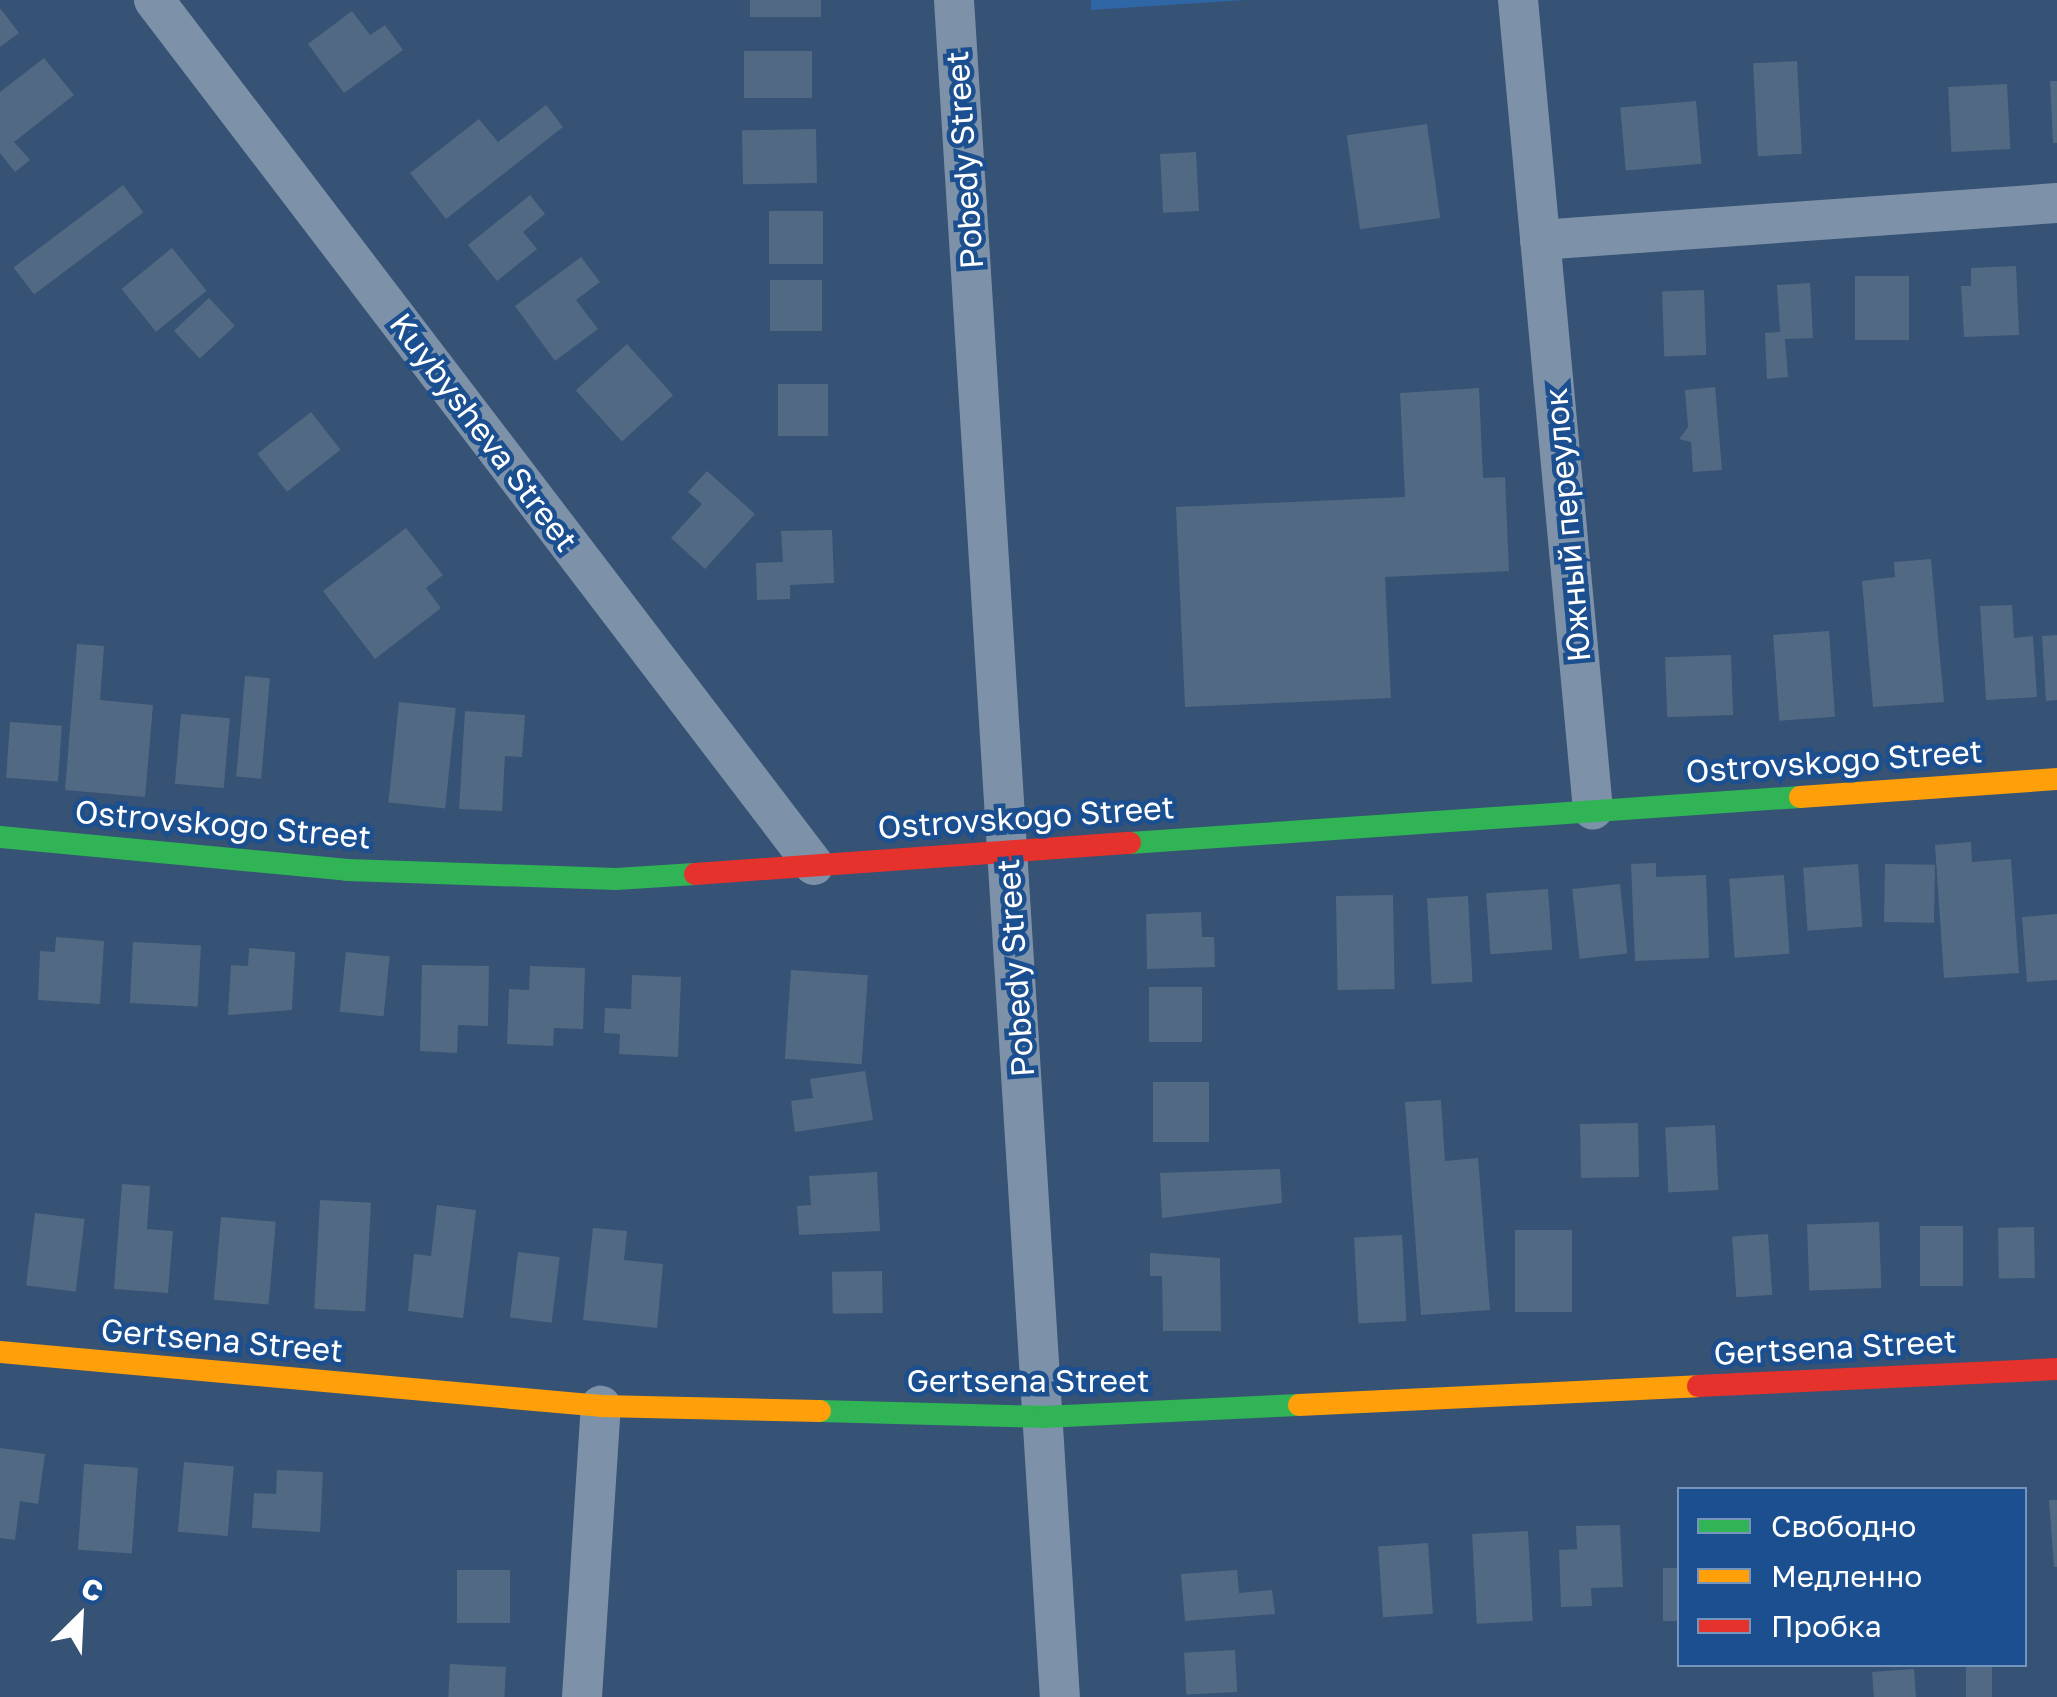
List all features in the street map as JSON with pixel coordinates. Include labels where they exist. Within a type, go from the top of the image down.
[{"type":"main road","name":"Ostrovskogo Street","points":[[0,837],[385,871],[616,879],[2057,779]]},
{"type":"main road","name":"Gertsena Street","points":[[0,1352],[601,1406],[1043,1418],[2057,1369]]},
{"type":"street","name":"Kuybysheva Street","points":[[154,0],[814,865]]},
{"type":"street","name":"Pobedy Street","points":[[954,0],[1060,1697]]},
{"type":"street","name":"Южный переулок","points":[[1518,0],[1593,810]]},
{"type":"street","points":[[1540,240],[2057,203]]},
{"type":"street","points":[[582,1697],[601,1406]]},
{"type":"shaded area","points":[[1091,0],[1246,0],[1091,10]]},
{"type":"building","points":[[750,0],[821,0],[821,17],[750,17]]},
{"type":"building","points":[[0,8],[19,33],[0,47]]},
{"type":"building","points":[[352,11],[370,35],[385,25],[403,50],[344,93],[308,44]]},
{"type":"building","points":[[744,51],[812,51],[812,98],[744,98]]},
{"type":"building","points":[[44,58],[74,95],[14,142],[30,160],[15,172],[0,153],[0,92]]},
{"type":"building","points":[[1797,61],[1802,154],[1758,156],[1753,63]]},
{"type":"building","points":[[2050,81],[2057,81],[2057,143],[2053,143]]},
{"type":"building","points":[[2007,84],[2010,149],[1951,152],[1948,87]]},
{"type":"building","points":[[1696,101],[1701,164],[1626,170],[1620,108]]},
{"type":"building","points":[[546,105],[563,127],[446,219],[410,173],[479,119],[498,142]]},
{"type":"building","points":[[1427,124],[1440,218],[1360,229],[1347,135]]},
{"type":"building","points":[[816,129],[817,183],[743,184],[742,130]]},
{"type":"building","points":[[1196,152],[1199,211],[1163,213],[1160,154]]},
{"type":"building","points":[[123,185],[143,212],[34,295],[14,267]]},
{"type":"building","points":[[530,195],[545,214],[523,232],[537,249],[497,281],[468,245]]},
{"type":"building","points":[[769,211],[823,211],[823,264],[769,264]]},
{"type":"building","points":[[172,248],[207,291],[156,332],[121,289]]},
{"type":"building","points":[[581,257],[600,282],[576,300],[598,329],[555,361],[515,306]]},
{"type":"building","points":[[2016,266],[2019,335],[1964,337],[1961,286],[1971,286],[1971,268]]},
{"type":"building","points":[[1855,276],[1909,276],[1909,340],[1855,340]]},
{"type":"building","points":[[770,280],[822,280],[822,331],[770,331]]},
{"type":"building","points":[[1810,283],[1813,338],[1785,339],[1788,377],[1767,379],[1765,333],[1780,332],[1777,285]]},
{"type":"building","points":[[1704,290],[1706,355],[1664,356],[1662,291]]},
{"type":"building","points":[[209,298],[235,326],[200,359],[174,331]]},
{"type":"building","points":[[627,344],[673,395],[622,441],[576,390]]},
{"type":"building","points":[[778,384],[828,384],[828,436],[778,436]]},
{"type":"building","points":[[1715,387],[1722,470],[1693,472],[1691,442],[1679,439],[1688,427],[1685,390]]},
{"type":"building","points":[[1479,388],[1483,478],[1505,477],[1509,571],[1385,577],[1391,698],[1185,707],[1176,507],[1405,497],[1400,393]]},
{"type":"building","points":[[311,412],[341,450],[287,492],[257,454]]},
{"type":"building","points":[[707,471],[755,514],[705,569],[671,538],[702,504],[688,492]]},
{"type":"building","points":[[406,528],[443,575],[426,588],[441,608],[375,659],[323,591]]},
{"type":"building","points":[[832,530],[834,583],[790,585],[790,599],[757,600],[756,563],[783,562],[781,531]]},
{"type":"building","points":[[1931,559],[1944,702],[1873,707],[1862,581],[1895,577],[1894,562]]},
{"type":"building","points":[[2012,605],[2014,638],[2033,636],[2037,697],[1986,700],[1980,606]]},
{"type":"building","points":[[1829,631],[1835,717],[1779,721],[1773,635]]},
{"type":"building","points":[[2057,635],[2057,700],[2046,701],[2042,636]]},
{"type":"building","points":[[77,644],[104,646],[100,700],[153,705],[145,797],[65,790]]},
{"type":"building","points":[[1731,655],[1733,715],[1667,717],[1665,657]]},
{"type":"building","points":[[245,676],[270,678],[261,779],[236,777]]},
{"type":"building","points":[[399,702],[456,708],[445,808],[388,802]]},
{"type":"building","points":[[465,711],[525,715],[522,757],[505,756],[502,811],[459,809]]},
{"type":"building","points":[[181,714],[230,718],[224,788],[175,784]]},
{"type":"building","points":[[10,722],[62,726],[58,781],[6,778]]},
{"type":"building","points":[[1971,842],[1972,862],[2011,859],[2019,973],[1944,978],[1935,845]]},
{"type":"building","points":[[1656,863],[1656,877],[1706,875],[1709,958],[1635,961],[1631,864]]},
{"type":"building","points":[[1858,864],[1862,927],[1808,931],[1803,868]]},
{"type":"building","points":[[1885,864],[1935,865],[1934,923],[1884,922]]},
{"type":"building","points":[[1784,875],[1790,954],[1735,958],[1729,879]]},
{"type":"building","points":[[1620,884],[1627,954],[1580,959],[1572,889]]},
{"type":"building","points":[[1548,889],[1552,950],[1490,954],[1486,893]]},
{"type":"building","points":[[1393,895],[1395,989],[1338,990],[1336,896]]},
{"type":"building","points":[[1468,896],[1473,982],[1432,984],[1427,898]]},
{"type":"building","points":[[1201,912],[1202,937],[1214,937],[1215,967],[1147,969],[1146,914]]},
{"type":"building","points":[[2057,914],[2057,980],[2027,982],[2022,917]]},
{"type":"building","points":[[56,937],[104,941],[100,1004],[38,1000],[40,951],[55,952]]},
{"type":"building","points":[[133,942],[201,946],[198,1006],[130,1003]]},
{"type":"building","points":[[249,948],[295,952],[292,1010],[228,1015],[231,965],[248,966]]},
{"type":"building","points":[[346,952],[390,957],[383,1016],[340,1012]]},
{"type":"building","points":[[422,965],[489,966],[488,1026],[458,1025],[457,1053],[420,1051]]},
{"type":"building","points":[[530,966],[585,968],[583,1029],[554,1028],[553,1046],[507,1044],[509,989],[529,990]]},
{"type":"building","points":[[791,970],[868,975],[862,1064],[785,1059]]},
{"type":"building","points":[[632,975],[681,977],[678,1057],[619,1054],[620,1034],[604,1033],[605,1008],[631,1009]]},
{"type":"building","points":[[1149,987],[1202,987],[1202,1042],[1149,1042]]},
{"type":"building","points":[[865,1071],[873,1120],[795,1132],[791,1101],[813,1098],[810,1079]]},
{"type":"building","points":[[1153,1082],[1209,1082],[1209,1142],[1153,1142]]},
{"type":"building","points":[[1441,1100],[1445,1161],[1478,1158],[1490,1310],[1421,1315],[1405,1102]]},
{"type":"building","points":[[1638,1123],[1639,1177],[1581,1178],[1580,1124]]},
{"type":"building","points":[[1715,1125],[1718,1190],[1668,1193],[1665,1128]]},
{"type":"building","points":[[1280,1169],[1282,1203],[1162,1218],[1160,1173]]},
{"type":"building","points":[[877,1172],[880,1231],[799,1235],[797,1206],[811,1205],[809,1176]]},
{"type":"building","points":[[122,1184],[150,1186],[147,1229],[173,1231],[168,1293],[114,1289]]},
{"type":"building","points":[[320,1200],[371,1203],[365,1312],[314,1309]]},
{"type":"building","points":[[437,1205],[476,1210],[463,1318],[408,1311],[414,1254],[431,1256]]},
{"type":"building","points":[[35,1213],[85,1219],[76,1292],[26,1285]]},
{"type":"building","points":[[221,1217],[276,1222],[269,1304],[214,1300]]},
{"type":"building","points":[[1879,1222],[1881,1288],[1809,1290],[1807,1225]]},
{"type":"building","points":[[1920,1226],[1963,1226],[1963,1286],[1920,1286]]},
{"type":"building","points":[[2034,1227],[2035,1278],[1999,1279],[1998,1228]]},
{"type":"building","points":[[593,1228],[627,1231],[624,1260],[663,1264],[657,1328],[583,1320]]},
{"type":"building","points":[[1515,1230],[1572,1230],[1572,1312],[1515,1312]]},
{"type":"building","points":[[1768,1234],[1772,1295],[1736,1297],[1732,1237]]},
{"type":"building","points":[[1402,1235],[1407,1321],[1359,1323],[1354,1238]]},
{"type":"building","points":[[518,1252],[560,1257],[552,1323],[510,1318]]},
{"type":"building","points":[[1150,1253],[1220,1258],[1221,1331],[1163,1331],[1162,1276],[1150,1276]]},
{"type":"building","points":[[882,1271],[883,1313],[833,1314],[832,1272]]},
{"type":"building","points":[[0,1448],[45,1454],[38,1504],[20,1501],[15,1540],[0,1538]]},
{"type":"building","points":[[184,1462],[234,1466],[228,1536],[178,1532]]},
{"type":"building","points":[[84,1464],[138,1468],[132,1554],[78,1550]]},
{"type":"building","points":[[277,1470],[323,1472],[320,1532],[252,1528],[254,1493],[276,1494]]},
{"type":"building","points":[[2049,1500],[2057,1500],[2057,1567],[2054,1567]]},
{"type":"building","points":[[1620,1525],[1623,1587],[1591,1588],[1592,1606],[1561,1607],[1559,1550],[1577,1549],[1576,1526]]},
{"type":"building","points":[[1528,1531],[1533,1621],[1477,1624],[1472,1534]]},
{"type":"building","points":[[1428,1543],[1433,1614],[1383,1617],[1378,1546]]},
{"type":"building","points":[[1663,1568],[1677,1568],[1677,1621],[1663,1621]]},
{"type":"building","points":[[457,1570],[510,1570],[510,1623],[457,1623]]},
{"type":"building","points":[[1237,1570],[1239,1593],[1272,1590],[1275,1614],[1185,1621],[1181,1574]]},
{"type":"building","points":[[1235,1650],[1237,1692],[1186,1695],[1184,1653]]},
{"type":"building","points":[[450,1664],[506,1667],[504,1697],[448,1697]]},
{"type":"building","points":[[1966,1667],[1992,1667],[1992,1697],[1966,1697]]},
{"type":"building","points":[[1914,1669],[1916,1697],[1874,1697],[1872,1672]]},
{"type":"traffic: fast","points":[[1130,843],[1800,797]]},
{"type":"traffic: fast","points":[[0,837],[347,870],[616,879],[695,874]]},
{"type":"traffic: fast","points":[[820,1411],[1043,1417],[1299,1405]]},
{"type":"traffic: slow","points":[[1800,797],[2057,779]]},
{"type":"traffic: slow","points":[[0,1352],[601,1406],[820,1411]]},
{"type":"traffic: slow","points":[[1299,1405],[1698,1386]]},
{"type":"traffic: jam","points":[[695,874],[1130,843]]},
{"type":"traffic: jam","points":[[1698,1386],[2057,1369]]}]
